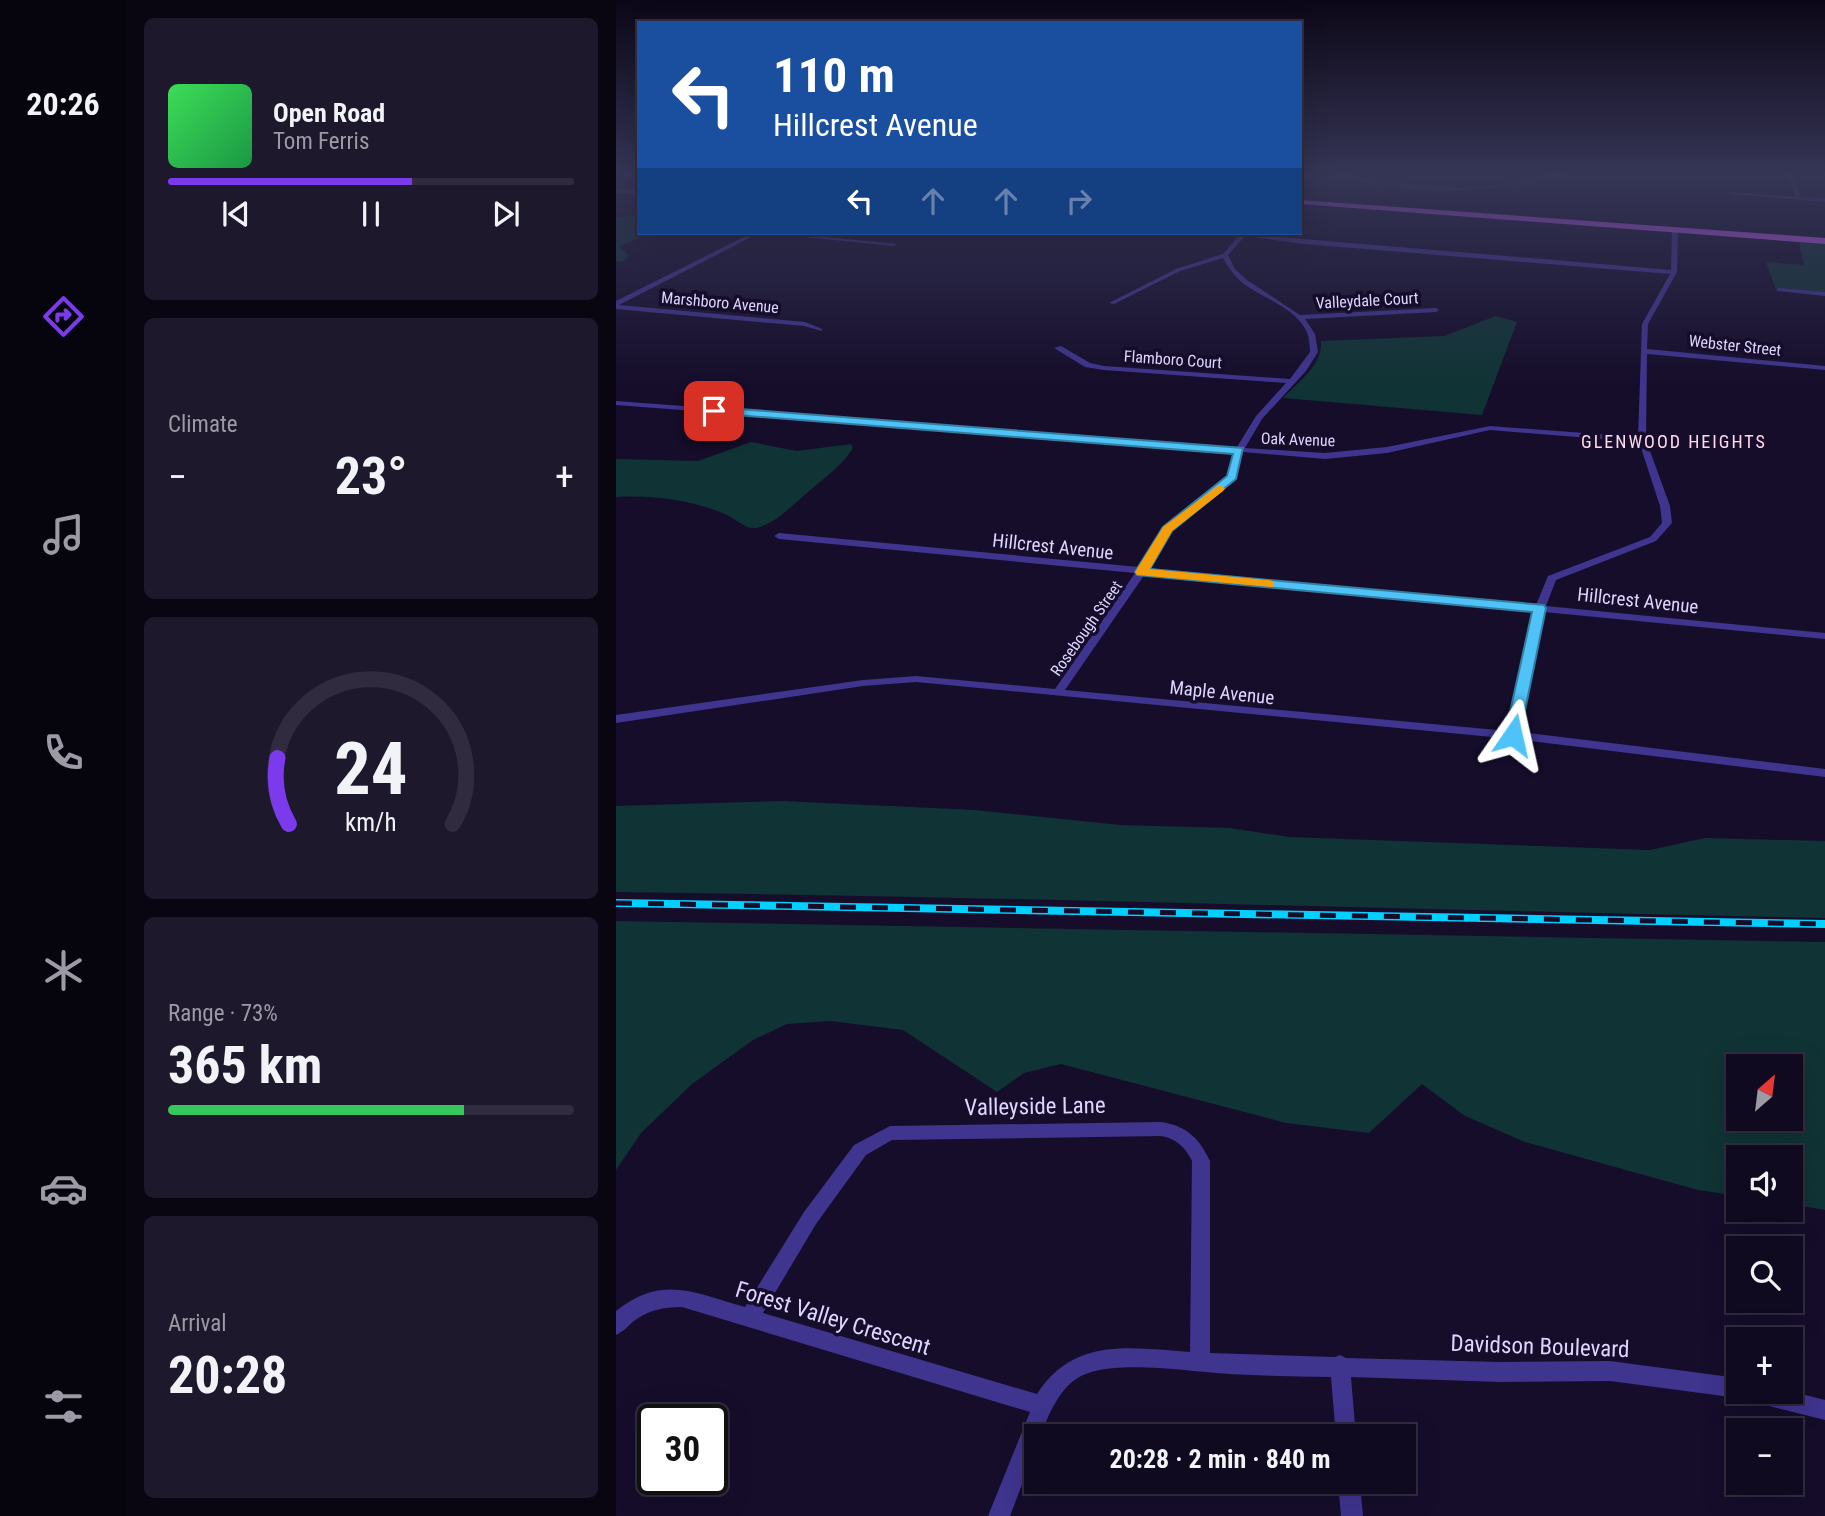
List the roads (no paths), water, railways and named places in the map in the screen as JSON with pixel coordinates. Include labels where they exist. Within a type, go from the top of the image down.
[{"type":"street","points":[[616,306],[735,244]]},
{"type":"street","points":[[1112,303],[1178,270],[1225,255],[1233,244]]},
{"type":"street","points":[[1326,244],[1674,272]]},
{"type":"street","points":[[1513,735],[1539,608],[1552,578],[1653,539],[1667,523],[1665,506],[1642,440],[1643,351],[1645,324],[1674,272],[1675,244]]},
{"type":"street","points":[[1225,255],[1232,271],[1245,282],[1300,317]]},
{"type":"street","points":[[1779,290],[1825,294]]},
{"type":"street","name":"Marshboro Avenue","points":[[616,306],[804,324],[820,330]]},
{"type":"street","name":"Valleydale Court","points":[[1300,317],[1436,310]]},
{"type":"street","name":"Rosebough Street","points":[[1058,692],[1142,572],[1167,529],[1232,477],[1240,451],[1259,418],[1303,369],[1314,352],[1310,331],[1300,317]]},
{"type":"street","name":"Flamboro Court","points":[[1058,348],[1081,362],[1104,368],[1290,381]]},
{"type":"street","name":"Webster Street","points":[[1643,351],[1825,368]]},
{"type":"street","name":"Oak Avenue","points":[[616,403],[1325,456],[1353,454],[1490,428],[1642,440]]},
{"type":"street","name":"Hillcrest Avenue","points":[[779,536],[1825,636]]},
{"type":"street","name":"Maple Avenue","points":[[616,719],[863,683],[916,679],[1238,712],[1513,735],[1825,773]]},
{"type":"street","name":"Valleyside Lane","points":[[749,1318],[810,1218],[860,1150],[874,1140],[890,1133],[1161,1129],[1185,1136],[1193,1143],[1201,1161],[1200,1361]]},
{"type":"street","name":"Forest Valley Crescent","points":[[616,1325],[635,1308],[665,1297],[682,1298],[1041,1405]]},
{"type":"street","name":"Davidson Boulevard","points":[[999,1516],[1041,1405],[1055,1385],[1071,1371],[1098,1359],[1500,1372],[1610,1371],[1726,1386]]},
{"type":"street","points":[[1340,1365],[1345,1424]]},
{"type":"street","points":[[1801,1404],[1825,1410]]},
{"type":"street","points":[[1350,1494],[1352,1516]]},
{"type":"railway","points":[[616,903],[1825,924]]},
{"type":"district","name":"GLENWOOD HEIGHTS","points":[[1674,442]]}]
